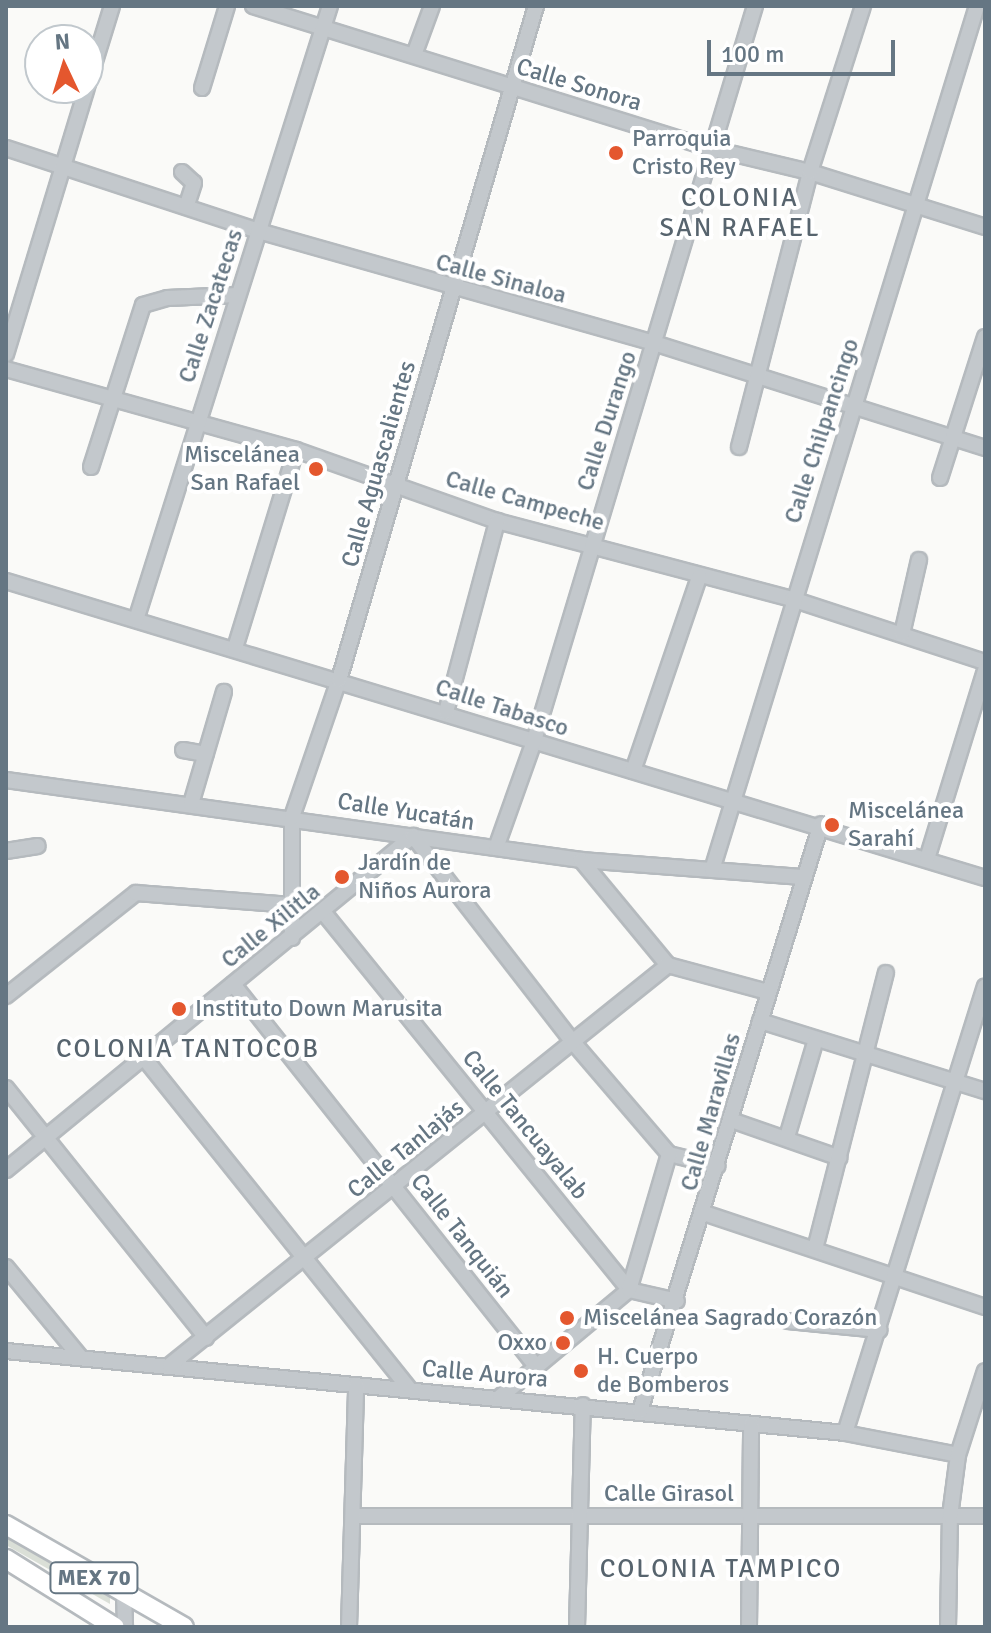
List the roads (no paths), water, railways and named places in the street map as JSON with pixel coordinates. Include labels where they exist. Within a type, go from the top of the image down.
[{"type":"main road","name":"MEX 70","points":[[6,1525],[184,1627]]},
{"type":"main road","name":"MEX 70","points":[[6,1559],[115,1627]]},
{"type":"street","points":[[104,32],[112,6]]},
{"type":"street","points":[[202,88],[227,6]]},
{"type":"street","name":"Calle Sonora","points":[[253,6],[510,88],[709,148],[810,172],[918,203],[985,227]]},
{"type":"street","name":"Calle Zacatecas","points":[[136,620],[330,6]]},
{"type":"street","points":[[414,55],[432,6]]},
{"type":"street","name":"Calle Aguascalientes","points":[[292,938],[292,817],[339,680],[536,6]]},
{"type":"street","name":"Calle Durango","points":[[496,848],[533,744],[591,543],[654,343],[709,148],[755,6]]},
{"type":"street","points":[[739,447],[755,375],[810,172],[863,6]]},
{"type":"street","name":"Calle Chilpancingo","points":[[712,870],[730,797],[978,7]]},
{"type":"street","points":[[6,354],[82,104]]},
{"type":"street","name":"Calle Sinaloa","points":[[6,148],[258,231],[453,289],[654,343],[985,448]]},
{"type":"street","points":[[182,172],[194,183],[186,207]]},
{"type":"street","points":[[91,467],[109,398],[143,305],[167,298],[238,295]]},
{"type":"street","points":[[940,478],[985,337]]},
{"type":"street","name":"Calle Campeche","points":[[6,369],[296,450],[497,521],[591,543],[699,577],[792,599],[985,662]]},
{"type":"street","points":[[235,648],[296,450]]},
{"type":"street","points":[[446,712],[497,521]]},
{"type":"street","points":[[902,634],[919,560]]},
{"type":"street","points":[[633,771],[699,577]]},
{"type":"street","name":"Calle Tabasco","points":[[6,581],[446,712],[533,744],[821,824],[985,878]]},
{"type":"street","points":[[927,859],[985,671]]},
{"type":"street","points":[[191,804],[224,692]]},
{"type":"street","points":[[183,750],[206,754]]},
{"type":"street","name":"Calle Yucatán","points":[[6,780],[292,817],[581,860],[802,877]]},
{"type":"street","name":"Calle Maravillas","points":[[640,1411],[677,1301],[802,877],[821,824]]},
{"type":"street","points":[[413,836],[573,1042],[669,1154],[718,1166]]},
{"type":"street","name":"Calle Xilitla","points":[[6,1170],[324,913],[413,836]]},
{"type":"street","points":[[6,851],[38,846]]},
{"type":"street","points":[[581,860],[668,965],[768,992]]},
{"type":"street","points":[[6,996],[136,893],[292,905]]},
{"type":"street","name":"Calle Tancuayalab","points":[[324,913],[629,1290]]},
{"type":"street","name":"Calle Tanlajás","points":[[170,1365],[668,965]]},
{"type":"street","points":[[815,1249],[868,1056],[886,973]]},
{"type":"street","name":"Calle Tanquián","points":[[233,984],[536,1366]]},
{"type":"street","points":[[845,1433],[897,1280],[985,986]]},
{"type":"street","points":[[760,1021],[985,1091]]},
{"type":"street","points":[[816,1039],[787,1137],[790,1144],[840,1158]]},
{"type":"street","points":[[145,1059],[308,1257],[410,1390]]},
{"type":"street","points":[[6,1088],[206,1338]]},
{"type":"street","points":[[731,1120],[787,1137]]},
{"type":"street","points":[[500,1397],[629,1290],[669,1154]]},
{"type":"street","points":[[704,1213],[985,1307]]},
{"type":"street","points":[[6,1267],[81,1358]]},
{"type":"street","points":[[629,1290],[677,1301]]},
{"type":"street","points":[[788,1321],[880,1330]]},
{"type":"street","name":"Calle Aurora","points":[[6,1351],[845,1433],[958,1455]]},
{"type":"street","points":[[948,1627],[950,1516],[958,1455],[985,1371]]},
{"type":"street","points":[[349,1627],[356,1385]]},
{"type":"street","points":[[577,1627],[583,1405]]},
{"type":"street","points":[[749,1627],[751,1424]]},
{"type":"street","name":"Calle Girasol","points":[[353,1516],[985,1516]]},
{"type":"street","points":[[124,1595],[125,1627]]},
{"type":"place","name":"Parroquia Cristo Rey","points":[[616,153]]},
{"type":"place","name":"Miscelánea San Rafael","points":[[316,469]]},
{"type":"place","name":"Miscelánea Sarahí","points":[[832,825]]},
{"type":"place","name":"Jardín de Niños Aurora","points":[[342,877]]},
{"type":"place","name":"Instituto Down Marusita","points":[[179,1009]]},
{"type":"place","name":"Miscelánea Sagrado Corazón","points":[[567,1318]]},
{"type":"place","name":"Oxxo","points":[[563,1343]]},
{"type":"place","name":"H. Cuerpo de Bomberos","points":[[581,1371]]},
{"type":"district","name":"COLONIA SAN RAFAEL","points":[[740,214]]},
{"type":"district","name":"COLONIA TANTOCOB","points":[[188,1050]]},
{"type":"district","name":"COLONIA TAMPICO","points":[[721,1570]]}]
